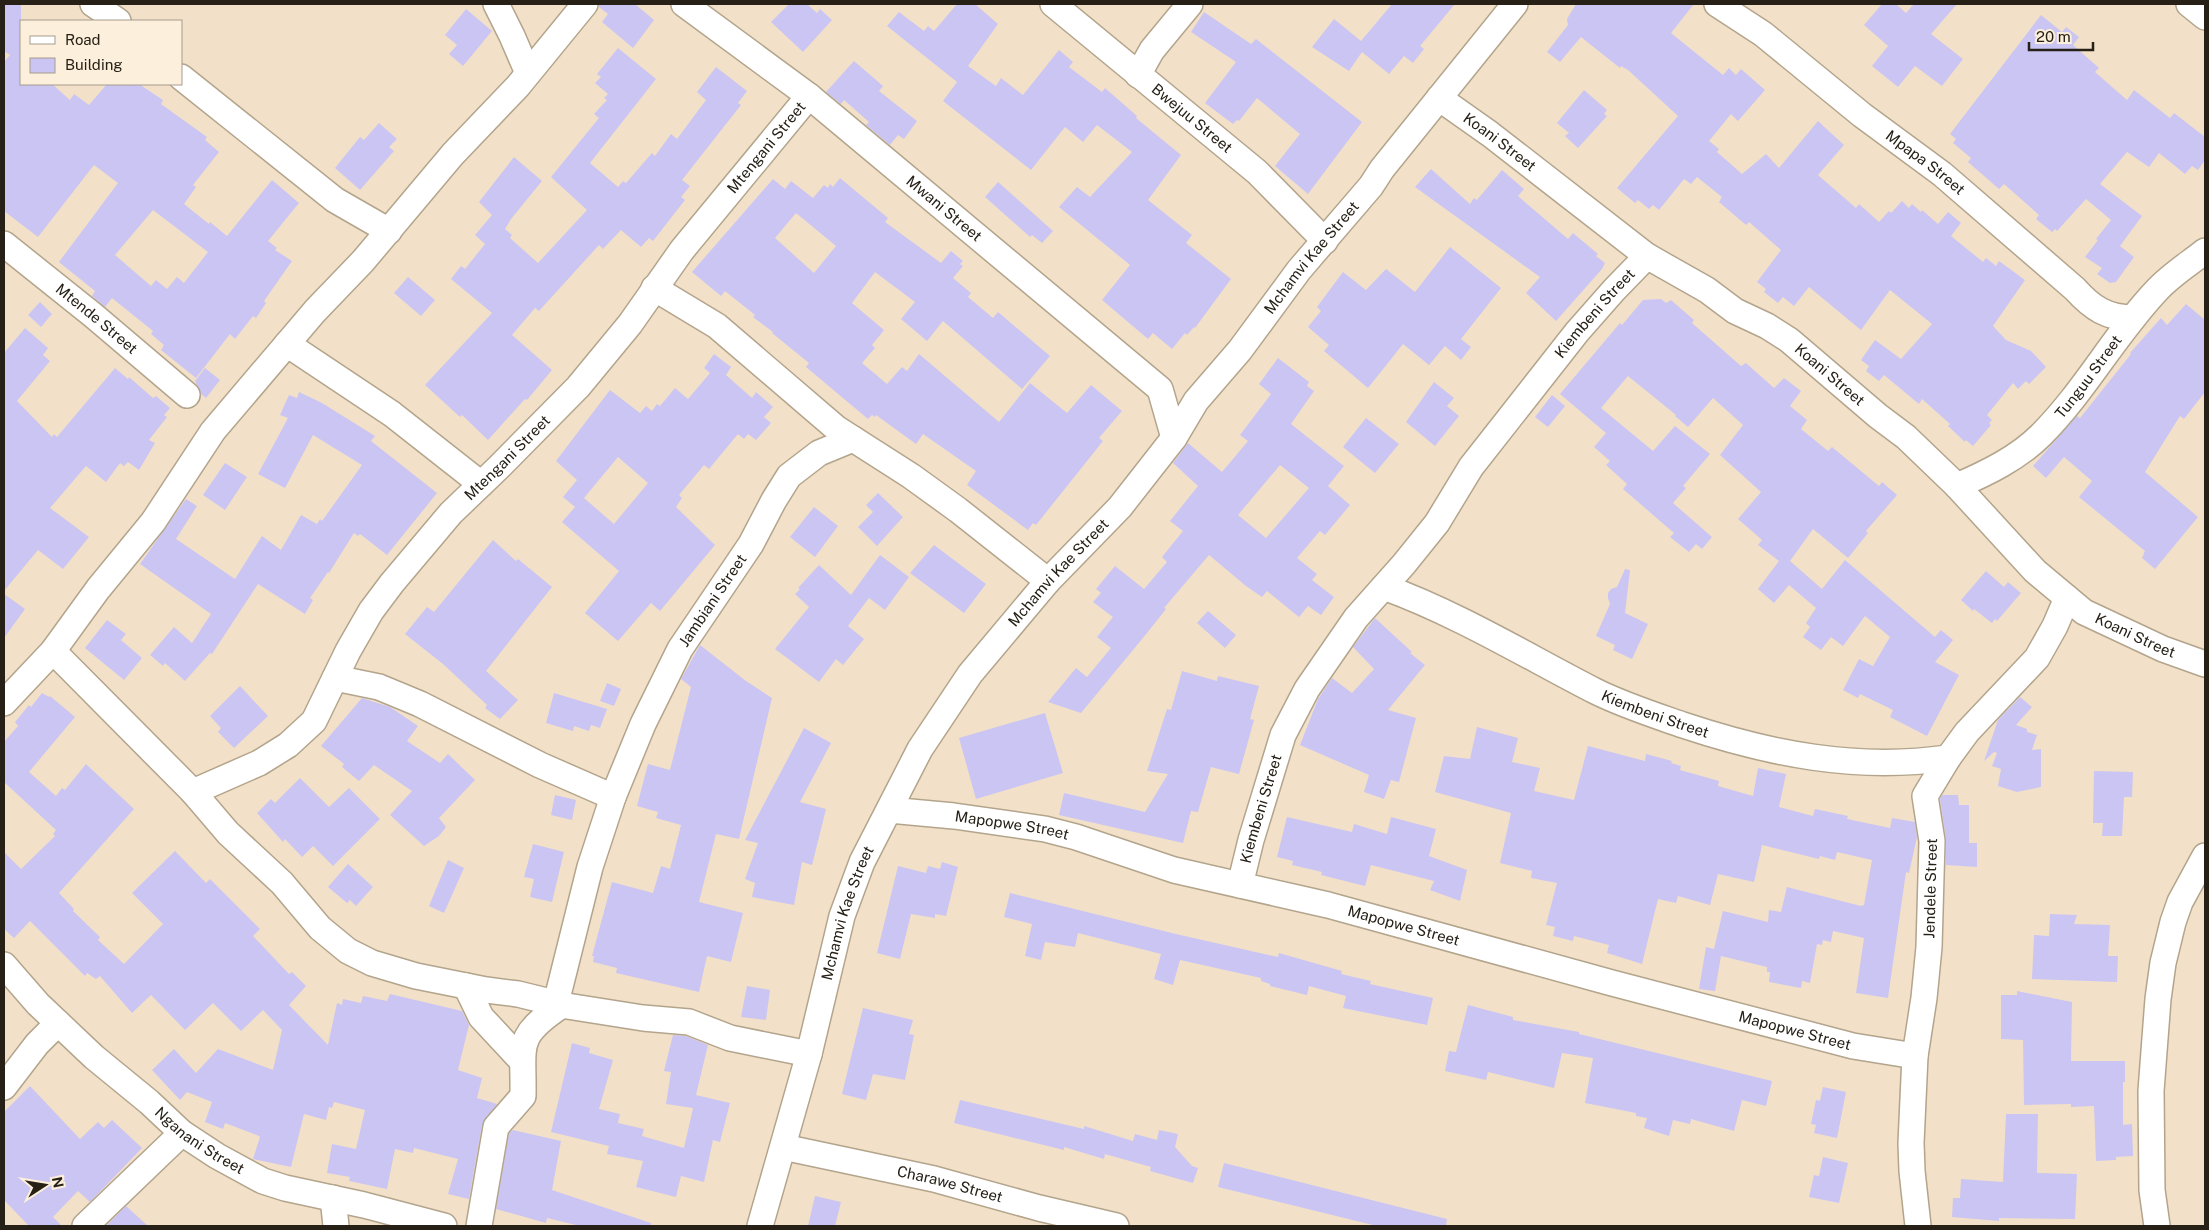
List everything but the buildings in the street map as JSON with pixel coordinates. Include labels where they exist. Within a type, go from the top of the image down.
[{"type":"street","points":[[93,4],[117,20]]},
{"type":"street","points":[[496,4],[528,73]]},
{"type":"street","points":[[4,703],[53,651],[98,589],[153,522],[213,431],[287,344],[389,231],[453,154],[528,73],[585,4]]},
{"type":"street","name":"Mwani Street","points":[[684,4],[808,96],[1160,389],[1174,438]]},
{"type":"street","name":"Bwejuu Street","points":[[1052,4],[1257,172],[1325,241]]},
{"type":"street","points":[[1138,74],[1160,40],[1190,4]]},
{"type":"street","name":"Mchamvi Kae Street","points":[[760,1226],[809,1054],[842,916],[862,862],[920,749],[970,674],[1048,581],[1120,507],[1174,438],[1196,400],[1240,350],[1299,270],[1371,186],[1382,169],[1515,4]]},
{"type":"street","name":"Mpapa Street","points":[[1716,4],[1763,34],[1862,115],[1942,174],[2075,289],[2088,304],[2119,318],[2133,318]]},
{"type":"street","points":[[2189,4],[2205,17]]},
{"type":"street","points":[[182,78],[335,200],[389,231]]},
{"type":"street","name":"Mtengani Street","points":[[193,792],[259,763],[288,746],[314,721],[334,678],[371,611],[392,583],[451,513],[578,387],[630,324],[654,288],[736,183],[808,96]]},
{"type":"street","name":"Koani Street","points":[[1439,98],[1610,225],[1647,256],[1684,276],[1735,310],[1767,326],[1789,340],[1870,410],[1906,437],[1958,486],[2035,571],[2084,612],[2106,624],[2163,649],[2205,664]]},
{"type":"street","name":"Mtende Street","points":[[4,244],[94,316],[187,395]]},
{"type":"street","name":"Tunguu Street","points":[[1958,486],[1993,469],[2016,455],[2041,435],[2159,288],[2205,251]]},
{"type":"street","name":"Kiembeni Street","points":[[1240,885],[1251,840],[1283,735],[1307,688],[1356,618],[1437,523],[1471,467],[1577,332],[1647,256]]},
{"type":"street","points":[[654,288],[717,326],[788,389],[853,439],[950,504],[1048,581]]},
{"type":"street","points":[[2088,304],[2099,325],[2106,356]]},
{"type":"street","points":[[287,344],[392,414],[481,484]]},
{"type":"street","name":"Jambiani Street","points":[[559,1004],[590,867],[613,797],[643,724],[680,649],[751,544],[789,476],[820,454],[853,439]]},
{"type":"street","name":"Kiembeni Street","points":[[1384,587],[1418,599],[1597,692],[1654,716],[1715,736],[1791,755],[1827,760],[1884,762],[1948,758]]},
{"type":"street","name":"Jendele Street","points":[[1918,1226],[1911,1143],[1915,1056],[1924,998],[1928,947],[1932,841],[1925,796],[1948,758],[1967,732],[2037,658],[2055,626],[2067,598]]},
{"type":"street","points":[[53,651],[193,792],[228,833],[282,883],[320,928],[348,952],[372,963],[416,976],[518,994],[559,1004],[643,1018],[689,1022],[730,1038],[809,1054]]},
{"type":"street","points":[[334,678],[379,687],[420,704],[568,779],[613,797]]},
{"type":"street","name":"Mapopwe Street","points":[[889,810],[954,816],[1045,829],[1076,837],[1174,870],[1328,905],[1612,983],[1853,1046],[1915,1056]]},
{"type":"street","points":[[2157,1226],[2152,1190],[2151,1091],[2158,999],[2163,963],[2173,922],[2180,902],[2205,856]]},
{"type":"street","name":"Nganani Street","points":[[4,965],[58,1023],[94,1057],[149,1102],[182,1133],[217,1156],[263,1181],[444,1226]]},
{"type":"street","points":[[466,986],[480,1017],[522,1061]]},
{"type":"street","points":[[478,1226],[496,1127],[523,1096],[523,1045],[536,1024],[559,1004]]},
{"type":"street","points":[[4,1087],[37,1044],[58,1023]]},
{"type":"street","points":[[85,1226],[182,1133]]},
{"type":"street","name":"Charawe Street","points":[[783,1147],[934,1179],[1038,1208],[1116,1226]]},
{"type":"street","points":[[333,1198],[336,1226]]}]
